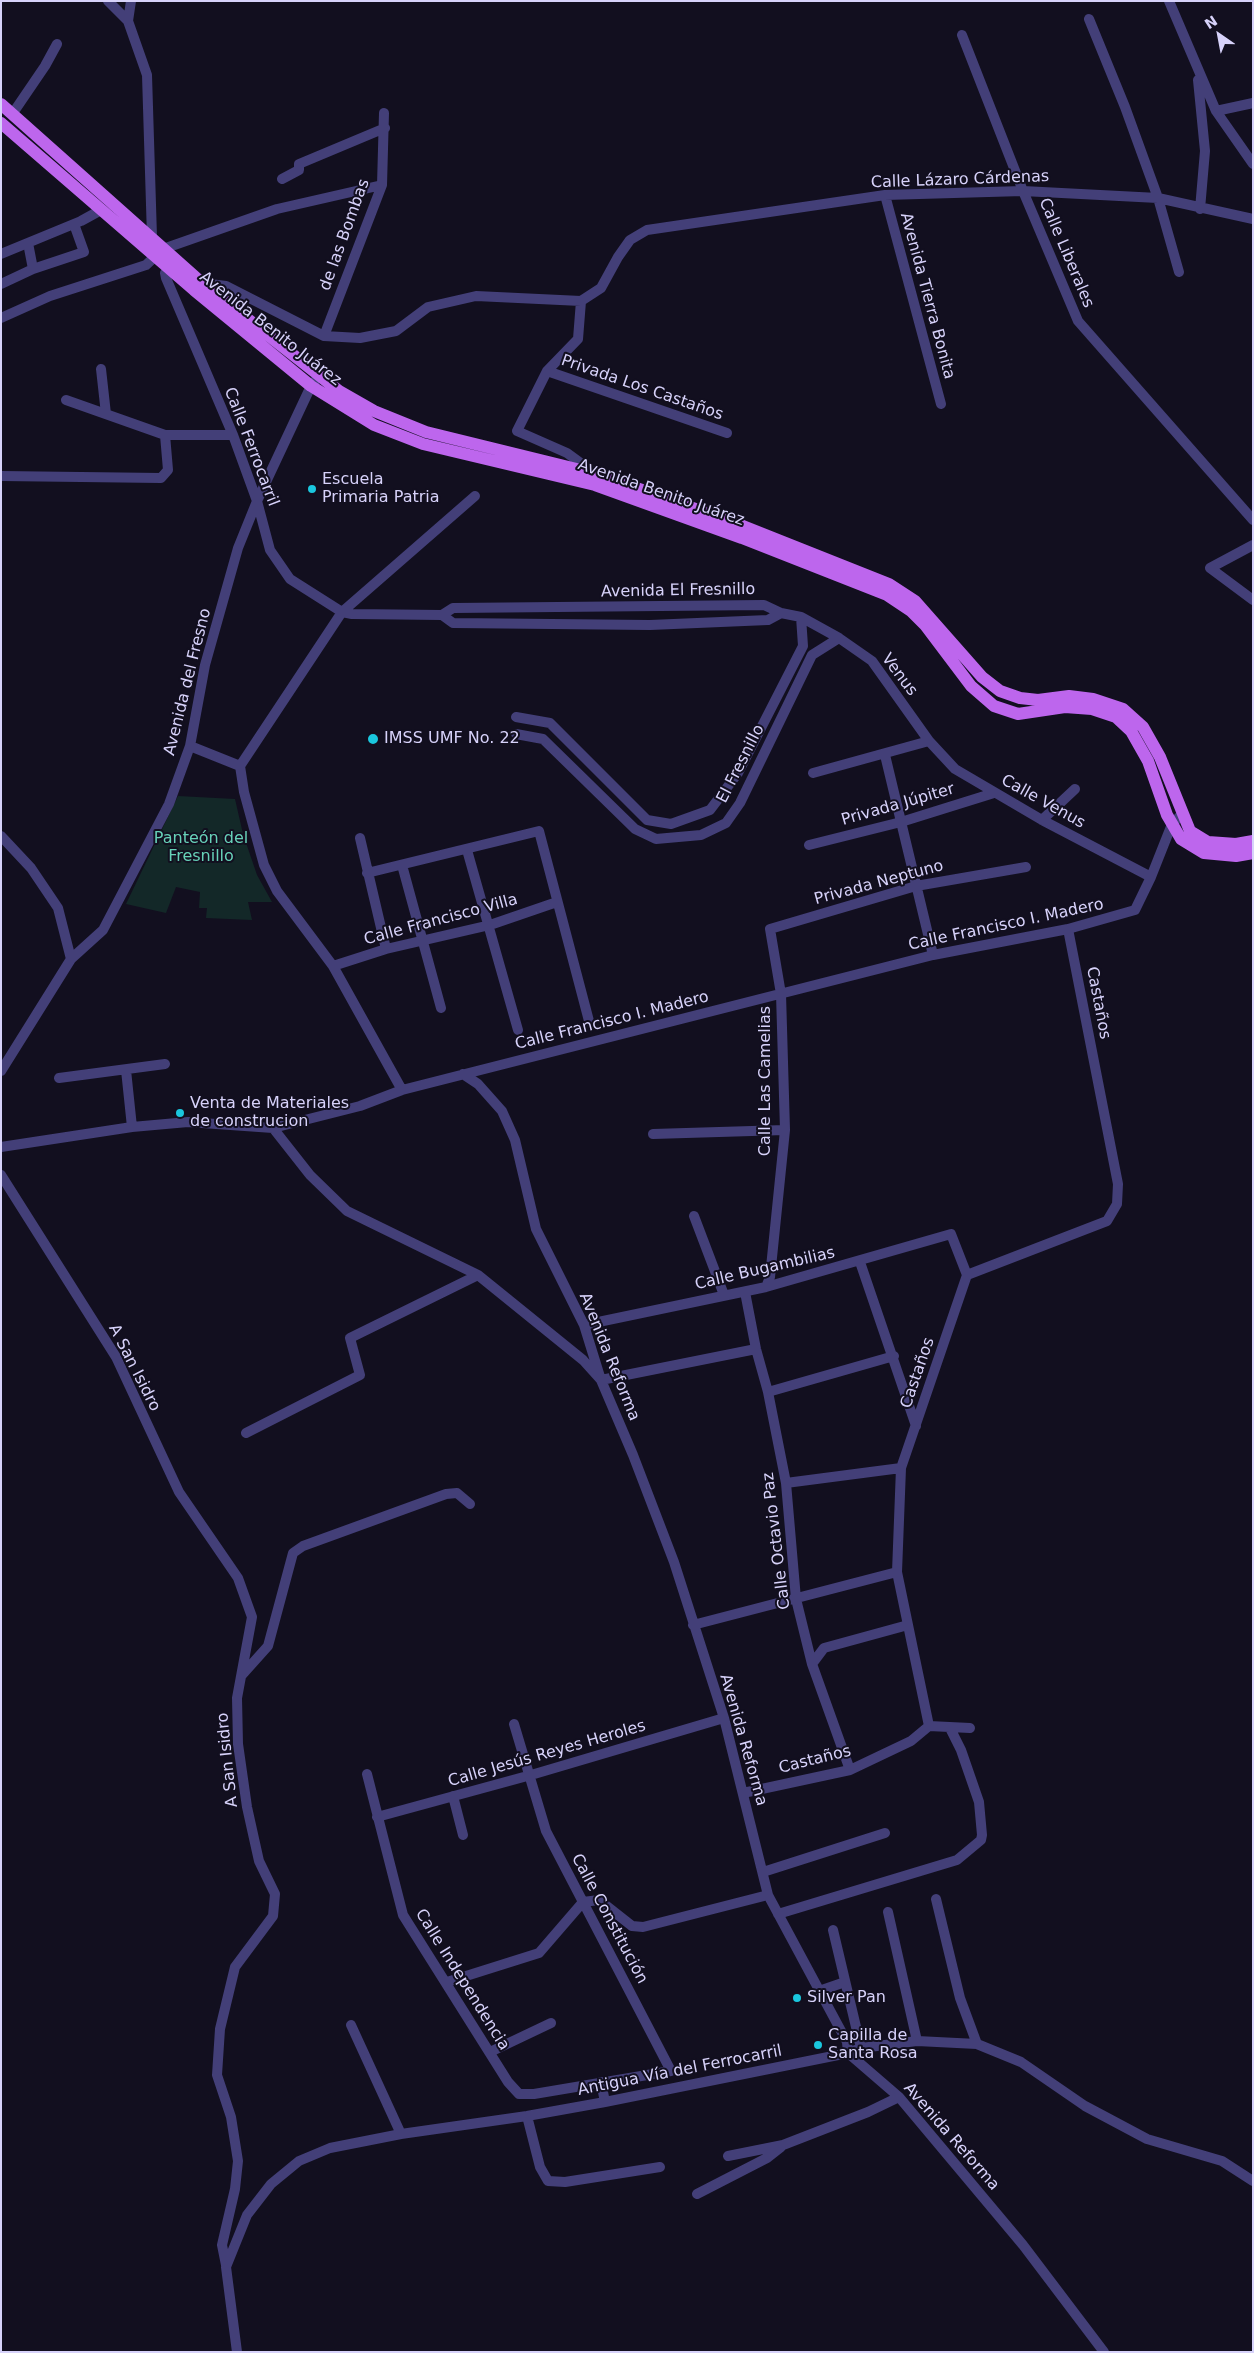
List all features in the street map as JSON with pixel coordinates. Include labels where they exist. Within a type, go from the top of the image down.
[{"type":"main road","name":"Avenida Benito Juárez","points":[[1,104],[152,237],[159,252]]},
{"type":"main road","name":"Avenida Benito Juárez","points":[[1,123],[102,210],[159,252],[315,381],[374,425],[423,444],[595,485],[742,538],[886,595],[911,611],[925,625],[972,686],[994,706],[1018,714],[1065,707],[1092,709],[1116,717],[1131,731],[1148,761],[1172,824],[1181,839],[1204,853],[1236,856],[1253,853]]},
{"type":"main road","name":"Avenida Benito Juárez","points":[[171,263],[202,282],[315,381],[339,391],[374,411],[426,432],[597,474],[743,526],[889,584],[916,601],[982,677],[1000,691],[1020,698],[1038,700],[1069,696],[1094,699],[1123,709],[1143,728],[1160,757],[1190,831],[1208,842],[1236,844],[1253,841]]},
{"type":"street","points":[[108,1],[128,21],[147,75],[152,237]]},
{"type":"street","points":[[128,21],[131,1]]},
{"type":"street","points":[[1169,1],[1216,111],[1253,164]]},
{"type":"street","points":[[1089,19],[1125,107],[1158,198],[1179,272]]},
{"type":"street","name":"Calle Liberales","points":[[962,35],[1023,191],[1078,321],[1253,520]]},
{"type":"street","points":[[13,113],[45,66],[57,44]]},
{"type":"street","points":[[1198,71],[1205,151],[1200,209]]},
{"type":"street","points":[[1216,111],[1253,103]]},
{"type":"street","name":"de las Bombas","points":[[324,336],[382,185],[384,113]]},
{"type":"street","points":[[282,179],[299,167],[385,128]]},
{"type":"street","points":[[1,318],[50,296],[146,265],[159,252],[277,210],[382,185]]},
{"type":"street","name":"Calle Lázaro Cárdenas","points":[[581,301],[601,288],[630,240],[647,230],[885,195],[1023,191],[1158,198],[1200,209],[1253,219]]},
{"type":"street","name":"Avenida Tierra Bonita","points":[[885,195],[941,404]]},
{"type":"street","points":[[1,254],[74,224],[102,210]]},
{"type":"street","points":[[1,284],[33,269],[84,252],[74,224]]},
{"type":"street","points":[[28,243],[33,269]]},
{"type":"street","name":"Calle Ferrocarril","points":[[171,263],[165,274],[166,278],[233,435],[257,501],[270,550],[290,579],[342,612]]},
{"type":"street","points":[[202,282],[226,286],[324,336],[360,338],[396,331],[428,306],[476,296],[581,301],[578,339],[547,371],[517,431],[567,453],[597,474]]},
{"type":"street","points":[[101,369],[106,414]]},
{"type":"street","name":"Privada Los Castaños","points":[[547,371],[727,433]]},
{"type":"street","name":"Avenida del Fresno","points":[[1,1071],[71,958],[103,930],[169,804],[190,746],[205,665],[238,548],[257,501],[315,381]]},
{"type":"street","points":[[66,400],[165,435],[233,435]]},
{"type":"street","points":[[1,476],[161,478],[168,470],[165,435]]},
{"type":"street","points":[[402,1090],[333,966],[277,891],[264,865],[244,792],[240,766],[342,612],[475,496]]},
{"type":"street","points":[[1253,545],[1210,568],[1253,600]]},
{"type":"street","name":"Avenida El Fresnillo","points":[[342,612],[352,614],[442,615],[453,608],[764,604],[781,613]]},
{"type":"street","name":"Avenida El Fresnillo","points":[[442,615],[452,623],[650,625],[768,620],[781,613]]},
{"type":"street","name":"Venus","points":[[781,613],[801,617],[839,638],[872,660],[929,742]]},
{"type":"street","points":[[801,617],[803,646],[814,654],[839,638]]},
{"type":"street","name":"El Fresnillo","points":[[658,822],[671,824],[710,810],[738,773],[803,646]]},
{"type":"street","name":"El Fresnillo","points":[[656,839],[701,835],[726,823],[740,803],[814,654]]},
{"type":"street","points":[[516,717],[550,723],[647,820],[658,822],[656,839],[635,829],[543,739],[516,734]]},
{"type":"street","points":[[814,773],[929,742]]},
{"type":"street","name":"Calle Venus","points":[[929,742],[955,769],[994,793],[1151,877]]},
{"type":"street","points":[[190,746],[240,766]]},
{"type":"street","points":[[885,755],[933,955]]},
{"type":"street","points":[[1042,820],[1075,789]]},
{"type":"street","name":"Privada Júpiter","points":[[809,845],[901,822],[994,793]]},
{"type":"street","points":[[1172,824],[1182,814]]},
{"type":"street","name":"Calle Francisco I. Madero","points":[[1,1146],[132,1127],[188,1122],[273,1128],[360,1106],[402,1090],[463,1074],[933,955],[1068,929],[1135,910],[1151,877],[1172,824]]},
{"type":"street","points":[[367,873],[468,850],[539,831],[589,1021]]},
{"type":"street","points":[[1,836],[31,868],[58,908],[71,958]]},
{"type":"street","points":[[360,838],[386,949]]},
{"type":"street","points":[[468,850],[518,1030]]},
{"type":"street","points":[[402,865],[442,1008]]},
{"type":"street","name":"Privada Neptuno","points":[[770,929],[916,886],[1026,867]]},
{"type":"street","name":"Calle Francisco Villa","points":[[333,966],[386,949],[490,925],[557,902]]},
{"type":"street","name":"Calle Las Camelias","points":[[766,1287],[770,1277],[784,1130],[781,994],[770,929]]},
{"type":"street","name":"Castaños","points":[[743,1793],[850,1770],[911,1741],[930,1726],[897,1572],[901,1468],[967,1275],[1107,1221],[1117,1204],[1118,1184],[1068,929]]},
{"type":"street","points":[[59,1078],[165,1064]]},
{"type":"street","points":[[126,1070],[132,1127]]},
{"type":"street","name":"Avenida Reforma","points":[[463,1074],[478,1084],[502,1111],[515,1140],[536,1229],[584,1325],[601,1380],[633,1455],[674,1562],[724,1718],[768,1895],[847,2042],[848,2053],[899,2097],[1023,2245],[1104,2352]]},
{"type":"street","points":[[273,1128],[310,1175],[348,1211],[478,1275],[582,1360],[601,1380],[756,1349]]},
{"type":"street","points":[[653,1134],[784,1130]]},
{"type":"street","name":"A San Isidro","points":[[1,1175],[116,1357],[179,1492],[238,1578],[252,1617],[237,1698],[238,1744],[247,1807],[259,1861],[275,1894],[272,1916],[235,1967],[220,2029],[217,2075],[231,2117],[238,2162],[235,2189],[222,2245],[226,2267]]},
{"type":"street","points":[[694,1216],[724,1295]]},
{"type":"street","name":"Calle Bugambilias","points":[[584,1325],[766,1287],[860,1262],[951,1234],[967,1275]]},
{"type":"street","points":[[860,1262],[894,1356],[916,1426]]},
{"type":"street","points":[[246,1433],[360,1375],[350,1338],[478,1275]]},
{"type":"street","name":"Calle Octavio Paz","points":[[745,1292],[786,1482],[796,1599],[812,1664],[850,1770]]},
{"type":"street","points":[[768,1392],[894,1356]]},
{"type":"street","points":[[786,1482],[901,1468]]},
{"type":"street","points":[[241,1676],[268,1646],[293,1553],[303,1546],[446,1494],[457,1493],[470,1504]]},
{"type":"street","points":[[693,1625],[897,1572]]},
{"type":"street","points":[[812,1664],[824,1648],[908,1625]]},
{"type":"street","name":"Calle Jesús Reyes Heroles","points":[[377,1817],[531,1775],[724,1718]]},
{"type":"street","name":"Calle Constitución","points":[[514,1724],[531,1775],[546,1831],[671,2071],[601,2082]]},
{"type":"street","points":[[930,1726],[970,1728]]},
{"type":"street","points":[[778,1914],[957,1860],[981,1840],[979,1802],[961,1750],[950,1728]]},
{"type":"street","name":"Calle Independencia","points":[[367,1774],[403,1915],[447,1982],[508,2082],[519,2094],[534,2094],[601,2082]]},
{"type":"street","points":[[453,1796],[463,1835]]},
{"type":"street","points":[[763,1872],[885,1833]]},
{"type":"street","points":[[447,1982],[539,1953],[583,1902],[600,1900],[632,1926],[643,1927],[768,1895]]},
{"type":"street","points":[[936,1898],[960,1998],[977,2044]]},
{"type":"street","points":[[888,1912],[917,2041]]},
{"type":"street","points":[[833,1930],[861,2048]]},
{"type":"street","points":[[819,1991],[845,1982]]},
{"type":"street","points":[[490,2052],[551,2023]]},
{"type":"street","points":[[351,2025],[401,2134]]},
{"type":"street","name":"Antigua Vía del Ferrocarril","points":[[237,2352],[226,2267],[247,2215],[271,2184],[299,2161],[330,2148],[401,2134],[527,2116],[605,2102],[848,2053],[861,2048],[917,2041],[977,2044],[1021,2062],[1085,2106],[1147,2138],[1222,2161],[1253,2181]]},
{"type":"street","points":[[601,2082],[605,2102]]},
{"type":"street","points":[[728,2156],[783,2146],[868,2112],[899,2097]]},
{"type":"street","points":[[527,2116],[540,2167],[548,2181],[565,2182],[660,2167]]},
{"type":"street","points":[[697,2194],[766,2158],[783,2146]]},
{"type":"green space","name":"Panteón del Fresnillo","points":[[178,796],[235,799],[243,834],[257,875],[272,902],[248,902],[252,920],[206,918],[207,908],[199,908],[200,892],[176,887],[166,913],[126,904]]},
{"type":"place","name":"Escuela Primaria Patria","points":[[312,489]]},
{"type":"place","name":"IMSS UMF No. 22","points":[[373,739]]},
{"type":"place","name":"Venta de Materiales de construcion","points":[[180,1113]]},
{"type":"place","name":"Silver Pan","points":[[797,1998]]},
{"type":"place","name":"Capilla de Santa Rosa","points":[[818,2045]]}]
